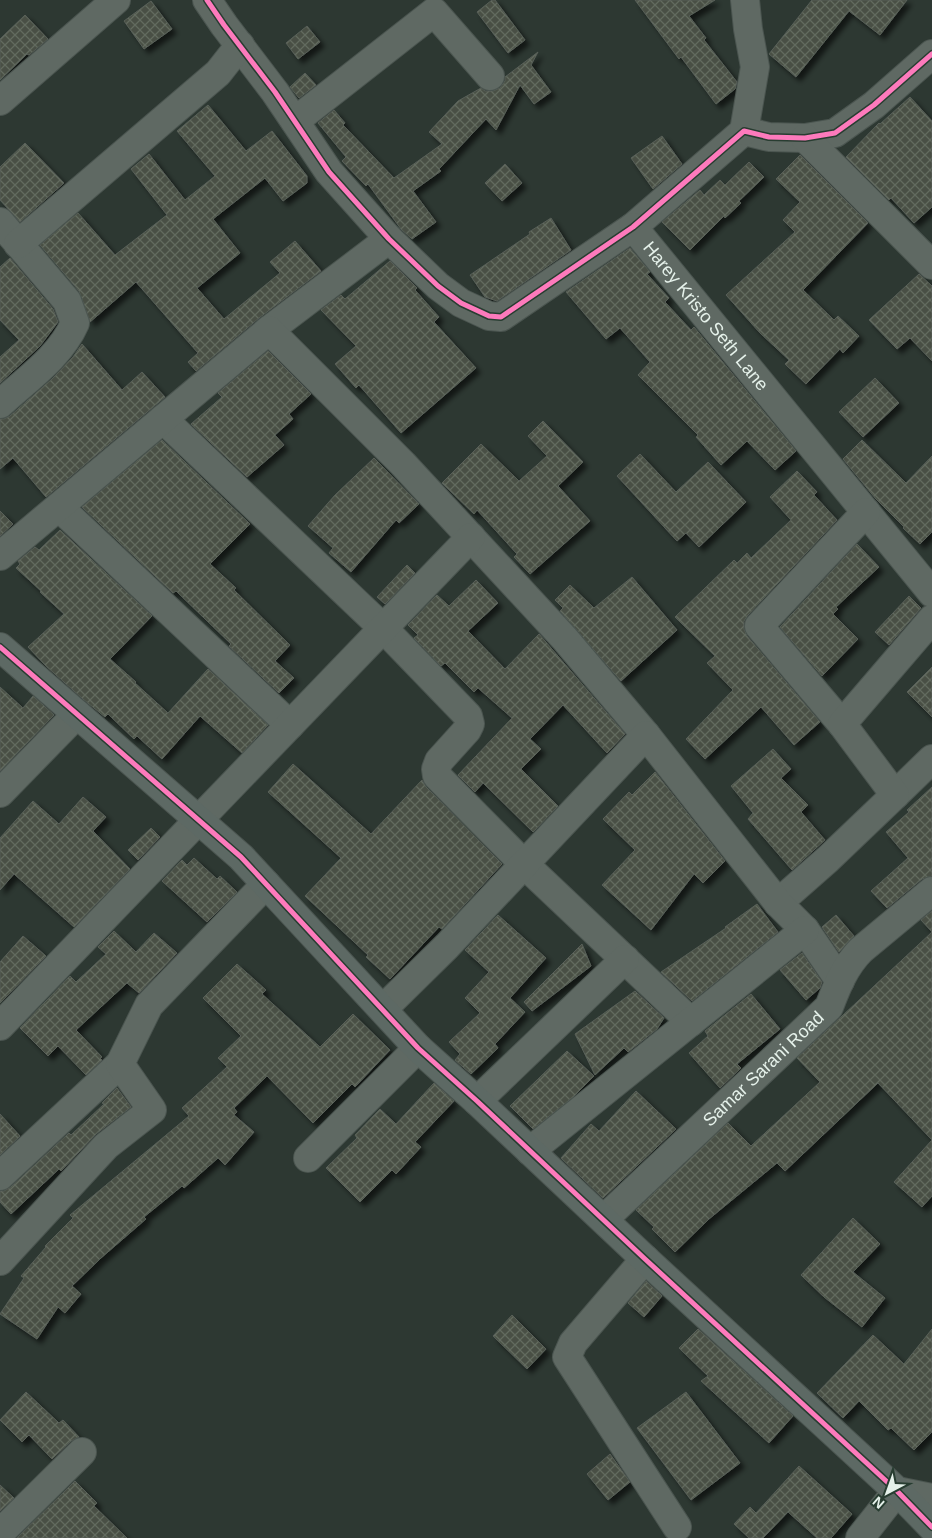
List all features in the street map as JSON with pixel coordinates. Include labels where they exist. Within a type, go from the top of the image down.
[{"type":"street","points":[[0,101],[116,0]]},
{"type":"street","points":[[207,0],[295,121],[329,172],[389,238],[438,286],[461,303],[489,316],[501,317],[634,227]]},
{"type":"street","points":[[745,0],[755,67],[744,131],[768,137],[805,138],[835,133],[874,105],[932,54]]},
{"type":"street","points":[[295,121],[434,12],[490,76]]},
{"type":"street","points":[[18,244],[218,73],[240,45]]},
{"type":"street","name":"Harey Kristo Seth Lane","points":[[744,131],[634,227],[932,593]]},
{"type":"street","points":[[805,138],[932,265]]},
{"type":"street","points":[[0,222],[67,301],[75,323],[69,337],[56,354],[0,404]]},
{"type":"street","points":[[0,556],[268,330],[389,238]]},
{"type":"street","points":[[268,330],[404,464],[565,639],[646,735],[778,903],[805,930],[840,981]]},
{"type":"street","points":[[163,419],[382,628],[468,716],[470,724],[467,730],[439,761],[436,769],[438,776],[524,864],[691,1022]]},
{"type":"street","points":[[59,507],[290,725]]},
{"type":"street","points":[[866,512],[759,626],[842,724],[895,795]]},
{"type":"street","points":[[0,1026],[471,537]]},
{"type":"street","points":[[842,724],[932,619]]},
{"type":"street","points":[[0,648],[241,857],[418,1048],[897,1491],[932,1528]]},
{"type":"street","points":[[0,793],[77,714]]},
{"type":"street","points":[[383,1009],[447,946],[646,735]]},
{"type":"street","points":[[778,903],[828,859],[932,759]]},
{"type":"street","points":[[0,1176],[120,1064],[149,1005],[266,884]]},
{"type":"street","name":"Samar Sarani Road","points":[[604,1219],[829,1007],[851,960],[932,891]]},
{"type":"street","points":[[530,1151],[805,930]]},
{"type":"street","points":[[476,1101],[625,959]]},
{"type":"street","points":[[308,1158],[418,1048]]},
{"type":"street","points":[[0,1261],[106,1146],[152,1110],[120,1064]]},
{"type":"street","points":[[645,1259],[573,1343],[567,1357],[677,1527]]},
{"type":"street","points":[[0,1534],[82,1452]]},
{"type":"street","points":[[897,1491],[932,1498]]},
{"type":"street","points":[[860,1538],[897,1491]]},
{"type":"building","points":[[492,0],[495,0],[525,40],[508,53],[477,12]]},
{"type":"building","points":[[635,0],[715,0],[689,16],[706,38],[704,40],[737,82],[735,89],[716,104],[681,57],[679,59]]},
{"type":"building","points":[[812,0],[907,0],[880,35],[849,11],[796,77],[769,54]]},
{"type":"building","points":[[151,1],[172,29],[144,49],[124,21]]},
{"type":"building","points":[[25,15],[48,39],[29,55],[27,54],[0,80],[0,39]]},
{"type":"building","points":[[307,26],[320,42],[298,59],[286,43]]},
{"type":"building","points":[[538,52],[531,65],[551,92],[534,104],[520,85],[496,130],[486,119],[439,169],[441,171],[413,191],[436,222],[412,239],[401,229],[368,184],[366,186],[342,161],[346,157],[318,123],[334,110],[345,123],[343,125],[394,178],[442,144],[429,132],[458,101],[481,88],[485,91],[493,91],[500,88],[505,81],[505,77]]},
{"type":"building","points":[[305,73],[316,85],[299,98],[290,87]]},
{"type":"building","points":[[910,97],[932,121],[932,207],[914,223],[891,198],[889,200],[846,157],[879,123]]},
{"type":"building","points":[[208,105],[246,151],[272,131],[307,176],[307,183],[283,201],[265,178],[213,219],[240,253],[197,288],[224,319],[280,273],[270,262],[295,241],[321,271],[259,318],[196,371],[188,362],[198,353],[136,282],[90,322],[79,291],[40,245],[78,213],[115,255],[167,215],[131,169],[149,154],[185,200],[215,176],[177,131]]},
{"type":"building","points":[[662,136],[682,164],[653,189],[631,158]]},
{"type":"building","points":[[25,143],[64,183],[20,222],[0,200],[0,167]]},
{"type":"building","points":[[800,155],[868,223],[803,290],[834,320],[838,316],[859,336],[843,353],[840,349],[806,384],[785,364],[789,360],[760,333],[726,295],[795,232],[783,220],[800,202],[776,179]]},
{"type":"building","points":[[749,162],[764,177],[739,201],[741,203],[725,218],[724,216],[690,250],[662,222],[700,190],[704,195],[720,180],[725,185]]},
{"type":"building","points":[[505,164],[522,183],[502,201],[485,183]]},
{"type":"building","points":[[551,218],[571,250],[497,301],[485,297],[470,275]]},
{"type":"building","points":[[630,248],[650,272],[647,274],[669,298],[665,302],[691,330],[694,327],[796,451],[775,470],[747,441],[721,465],[696,437],[698,435],[638,375],[650,362],[620,328],[606,339],[566,292]]},
{"type":"building","points":[[10,258],[53,309],[58,322],[40,346],[0,383],[0,357],[19,340],[0,320],[0,267]]},
{"type":"building","points":[[390,261],[417,288],[415,290],[439,317],[434,322],[476,368],[401,433],[359,385],[356,388],[335,364],[356,346],[321,310],[341,295],[345,299]]},
{"type":"building","points":[[919,274],[932,286],[932,361],[910,338],[897,349],[869,320]]},
{"type":"building","points":[[82,344],[122,390],[142,372],[165,397],[46,497],[13,458],[0,469],[0,419],[10,416],[53,378],[73,357]]},
{"type":"building","points":[[268,351],[311,394],[289,414],[293,419],[275,435],[284,445],[247,477],[191,424],[222,397],[218,393]]},
{"type":"building","points":[[875,378],[899,403],[863,437],[839,412]]},
{"type":"building","points":[[543,421],[583,462],[558,486],[590,521],[530,574],[514,557],[517,554],[477,510],[474,514],[442,483],[481,444],[519,481],[547,456],[528,436]]},
{"type":"building","points":[[162,440],[250,524],[210,564],[236,588],[234,590],[290,645],[275,661],[294,678],[279,693],[229,646],[231,644],[176,591],[173,593],[82,507]]},
{"type":"building","points":[[862,440],[906,483],[932,456],[932,532],[920,544],[876,499],[843,459]]},
{"type":"building","points":[[640,454],[676,492],[708,462],[746,502],[699,547],[686,533],[677,541],[617,476]]},
{"type":"building","points":[[374,458],[419,504],[399,523],[396,520],[351,572],[329,553],[333,548],[308,526],[335,495]]},
{"type":"building","points":[[797,471],[817,492],[814,495],[837,520],[748,615],[744,621],[744,629],[747,636],[820,722],[794,745],[761,707],[705,759],[686,739],[733,690],[707,663],[715,656],[675,617],[734,560],[737,563],[747,553],[751,558],[791,520],[770,497]]},
{"type":"building","points":[[0,511],[13,524],[0,536]]},
{"type":"building","points":[[60,530],[152,616],[110,659],[168,713],[208,669],[268,725],[242,753],[200,716],[162,759],[137,736],[134,739],[108,714],[105,717],[83,699],[28,647],[64,614],[16,568],[20,564],[18,561],[35,547],[39,550]]},
{"type":"building","points":[[857,544],[879,567],[836,607],[838,609],[833,614],[858,639],[822,676],[780,627]]},
{"type":"building","points":[[407,565],[415,573],[385,604],[377,597]]},
{"type":"building","points":[[632,577],[677,630],[621,681],[560,611],[563,608],[555,600],[570,585],[594,608]]},
{"type":"building","points":[[476,580],[498,603],[468,631],[505,669],[539,634],[625,734],[607,753],[563,705],[530,739],[541,749],[521,769],[558,806],[533,832],[483,783],[475,792],[458,775],[512,718],[478,688],[474,692],[445,663],[441,666],[414,638],[418,635],[408,625],[437,595],[449,606]]},
{"type":"building","points":[[909,596],[921,608],[889,645],[875,632]]},
{"type":"building","points":[[932,667],[932,717],[907,692]]},
{"type":"building","points":[[0,687],[23,708],[33,696],[54,715],[0,771]]},
{"type":"building","points":[[773,749],[791,769],[781,778],[808,805],[801,812],[825,840],[792,870],[748,819],[753,813],[731,786]]},
{"type":"building","points":[[293,764],[371,834],[422,780],[426,787],[502,864],[442,929],[439,927],[390,979],[366,957],[368,955],[305,896],[341,858],[268,792]]},
{"type":"building","points":[[655,772],[725,861],[703,883],[694,874],[651,930],[602,885],[635,850],[603,819],[629,792],[632,795]]},
{"type":"building","points":[[932,787],[932,876],[922,879],[887,908],[871,891],[908,858],[886,832],[909,812],[907,810]]},
{"type":"building","points":[[83,797],[106,817],[93,831],[130,869],[74,927],[14,874],[0,890],[0,838],[33,801],[59,824]]},
{"type":"building","points":[[151,828],[160,837],[138,860],[128,850]]},
{"type":"building","points":[[194,858],[217,879],[220,876],[237,892],[207,922],[162,881],[182,860],[187,865]]},
{"type":"building","points":[[757,904],[778,932],[692,1001],[661,972],[726,928]]},
{"type":"building","points":[[932,911],[932,932],[921,920]]},
{"type":"building","points":[[498,915],[546,958],[510,998],[525,1012],[495,1044],[498,1048],[471,1074],[455,1060],[460,1054],[449,1042],[480,1013],[465,998],[489,972],[465,950]]},
{"type":"building","points":[[836,915],[854,936],[839,952],[822,927]]},
{"type":"building","points":[[114,931],[136,952],[154,933],[177,953],[139,993],[127,983],[76,1030],[102,1057],[100,1058],[102,1060],[86,1075],[58,1046],[48,1056],[20,1028],[70,976],[76,982],[106,954],[98,947]]},
{"type":"building","points":[[932,932],[932,1140],[878,1083],[785,1171],[777,1163],[709,1219],[675,1252],[652,1229],[654,1227],[636,1210],[728,1123],[751,1146],[820,1082],[797,1058]]},
{"type":"building","points":[[23,936],[46,956],[0,1003],[0,962]]},
{"type":"building","points":[[582,944],[591,966],[532,1011],[524,1002]]},
{"type":"building","points":[[802,953],[822,982],[820,988],[806,1000],[780,970]]},
{"type":"building","points":[[237,964],[266,990],[262,994],[320,1047],[353,1014],[390,1050],[355,1087],[352,1084],[313,1123],[267,1076],[234,1108],[237,1112],[234,1115],[254,1132],[225,1165],[218,1158],[184,1188],[182,1186],[144,1217],[146,1219],[101,1258],[72,1286],[81,1294],[65,1313],[58,1307],[37,1339],[0,1314],[24,1278],[21,1276],[45,1246],[73,1218],[70,1215],[189,1116],[182,1108],[227,1067],[218,1058],[241,1036],[203,998]]},
{"type":"building","points":[[635,991],[664,1018],[657,1029],[628,1052],[624,1048],[595,1075],[575,1034]]},
{"type":"building","points":[[751,994],[780,1029],[737,1064],[741,1068],[720,1088],[689,1053],[708,1036],[705,1031]]},
{"type":"building","points":[[567,1051],[594,1076],[573,1097],[533,1129],[510,1106]]},
{"type":"building","points":[[434,1083],[454,1101],[415,1142],[421,1147],[396,1174],[392,1170],[360,1202],[326,1168],[357,1138],[355,1135],[380,1109],[396,1124]]},
{"type":"building","points":[[117,1088],[131,1107],[96,1134],[61,1171],[59,1169],[11,1214],[0,1202],[0,1191],[11,1187],[69,1133],[71,1135],[104,1104],[102,1103]]},
{"type":"building","points":[[636,1091],[676,1129],[603,1198],[561,1158],[591,1124],[599,1131]]},
{"type":"building","points":[[0,1114],[20,1136],[0,1155]]},
{"type":"building","points":[[932,1140],[932,1196],[922,1207],[894,1182]]},
{"type":"building","points":[[853,1218],[880,1244],[853,1272],[885,1298],[862,1327],[824,1297],[801,1275]]},
{"type":"building","points":[[646,1281],[662,1296],[644,1317],[628,1303]]},
{"type":"building","points":[[512,1315],[546,1349],[527,1369],[493,1336]]},
{"type":"building","points":[[698,1329],[793,1416],[769,1443],[701,1381],[708,1376],[679,1348]]},
{"type":"building","points":[[932,1329],[932,1432],[914,1450],[891,1428],[888,1430],[859,1401],[843,1418],[817,1393],[873,1335],[904,1364]]},
{"type":"building","points":[[26,1392],[59,1423],[63,1420],[79,1437],[71,1441],[52,1459],[29,1435],[22,1442],[0,1420]]},
{"type":"building","points":[[686,1392],[740,1463],[691,1500],[637,1428]]},
{"type":"building","points":[[610,1454],[630,1482],[608,1500],[587,1474]]},
{"type":"building","points":[[799,1466],[852,1514],[831,1538],[817,1538],[788,1512],[763,1538],[749,1538],[734,1524],[750,1507],[756,1513]]},
{"type":"building","points":[[75,1481],[97,1503],[94,1506],[127,1538],[17,1538]]},
{"type":"building","points":[[0,1485],[14,1498],[0,1511]]},
{"type":"cycle path","points":[[207,0],[275,92],[329,172],[389,239],[438,286],[461,303],[489,316],[501,317],[633,227],[744,131],[769,137],[805,138],[835,133],[874,105],[932,54]]},
{"type":"cycle path","points":[[0,647],[241,857],[418,1048],[897,1491],[932,1527]]}]
